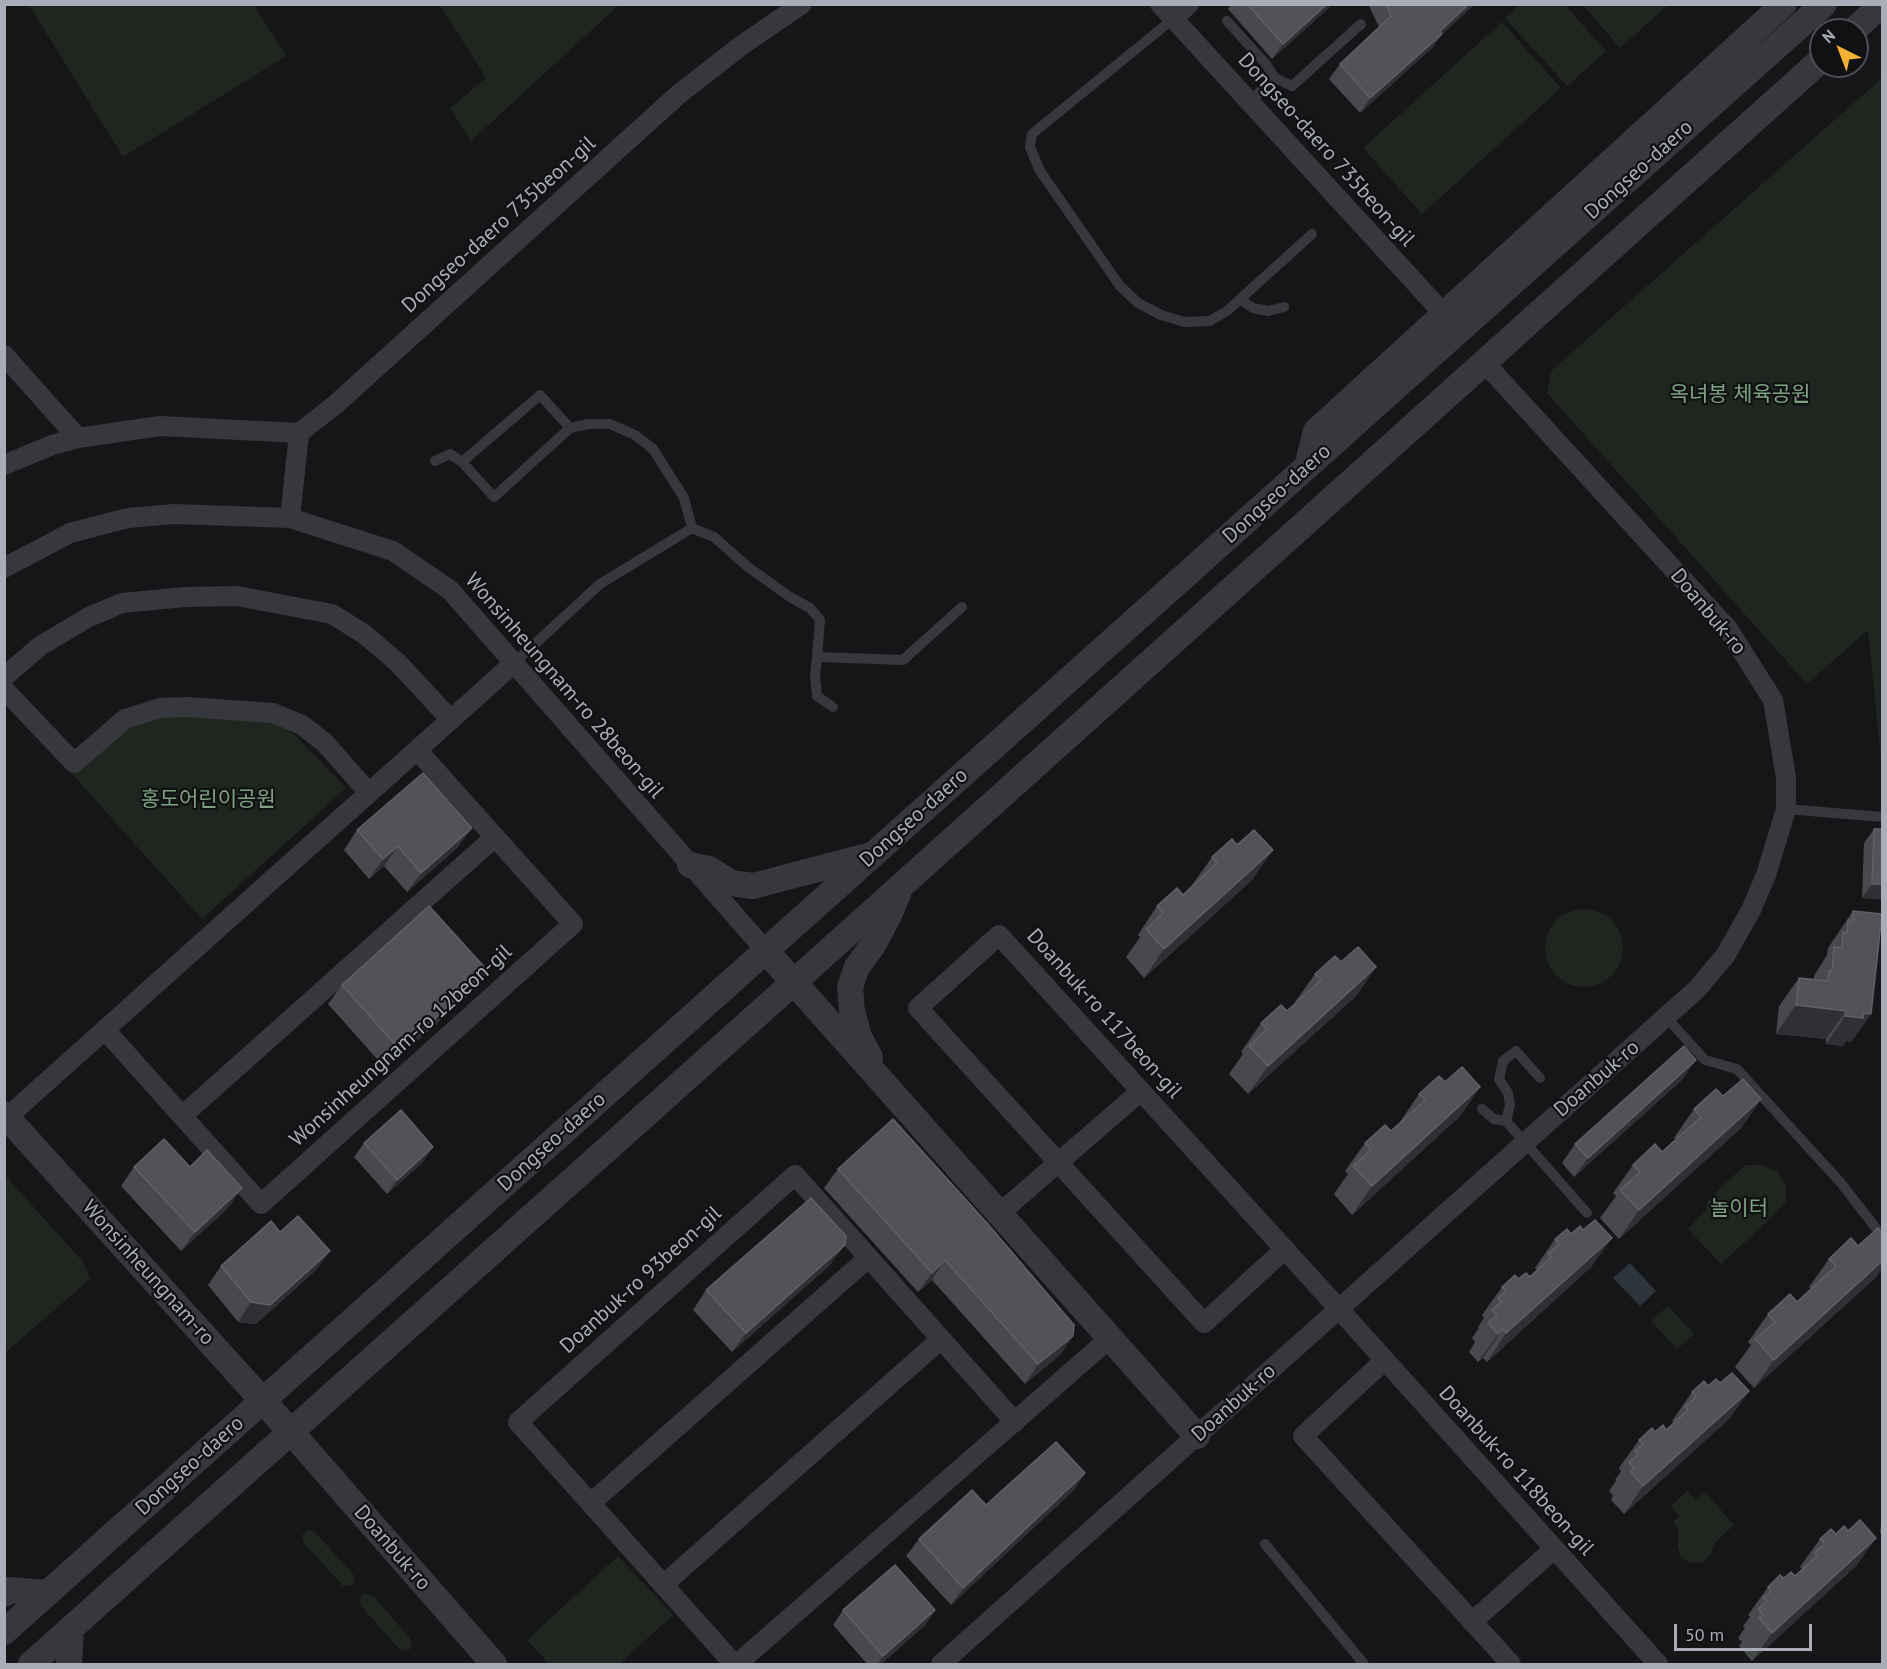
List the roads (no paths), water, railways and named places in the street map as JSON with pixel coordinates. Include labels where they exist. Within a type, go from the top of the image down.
[{"type":"street","name":"Dongseo-daero 735beon-gil","points":[[299,433],[336,404],[678,94],[742,45],[802,4]]},
{"type":"street","points":[[1166,12],[1189,4]]},
{"type":"street","points":[[1307,467],[1316,430],[1784,4]]},
{"type":"street","name":"Dongseo-daero","points":[[4,1632],[1824,4]]},
{"type":"street","points":[[1867,18],[1882,4]]},
{"type":"street","name":"Dongseo-daero 735beon-gil","points":[[1166,12],[1443,313]]},
{"type":"street","points":[[1869,38],[1882,26]]},
{"type":"street","name":"Dongseo-daero","points":[[31,1665],[1809,71]]},
{"type":"street","points":[[1332,498],[1372,482],[1825,78]]},
{"type":"street","points":[[4,355],[78,438]]},
{"type":"street","name":"Doanbuk-ro","points":[[941,1665],[1667,1018],[1696,990],[1725,956],[1751,910],[1766,875],[1786,809],[1786,778],[1773,700],[1728,629],[1494,373]]},
{"type":"street","points":[[4,465],[52,445],[78,438],[160,426],[299,433],[290,518]]},
{"type":"street","name":"Wonsinheungnam-ro 28beon-gil","points":[[4,568],[70,533],[128,518],[174,514],[290,518],[393,551],[450,590],[766,951]]},
{"type":"street","points":[[4,678],[40,646],[89,617],[122,603],[185,597],[237,596],[332,614],[364,634],[398,663],[451,720]]},
{"type":"street","points":[[6,1117],[514,663]]},
{"type":"street","points":[[4,689],[74,763],[125,718],[160,708],[188,707],[273,713],[302,725],[325,743],[369,793]]},
{"type":"street","name":"Wonsinheungnam-ro 12beon-gil","points":[[105,1030],[261,1204],[573,924],[417,750]]},
{"type":"street","points":[[182,1116],[495,837]]},
{"type":"street","points":[[690,865],[709,869],[730,883],[753,886],[874,854]]},
{"type":"street","points":[[886,1086],[859,1037],[852,1011],[850,987],[856,967],[873,945],[888,918],[902,884]]},
{"type":"street","name":"Doanbuk-ro 117beon-gil","points":[[1285,1250],[1204,1323],[918,1008],[999,934],[1339,1309]]},
{"type":"street","points":[[766,951],[1197,1436]]},
{"type":"street","points":[[1000,1213],[1142,1091]]},
{"type":"street","name":"Wonsinheungnam-ro","points":[[6,1117],[291,1432]]},
{"type":"street","name":"Doanbuk-ro 93beon-gil","points":[[1014,1422],[795,1175],[518,1422],[736,1665],[1014,1422],[1110,1338]]},
{"type":"street","points":[[591,1503],[868,1258]]},
{"type":"street","name":"Doanbuk-ro 118beon-gil","points":[[1339,1309],[1658,1665]]},
{"type":"street","points":[[663,1585],[941,1339]]},
{"type":"street","points":[[1385,1360],[1303,1436],[1511,1665]]},
{"type":"street","name":"Doanbuk-ro","points":[[291,1432],[494,1665]]},
{"type":"street","points":[[1472,1622],[1554,1549]]},
{"type":"street","points":[[4,1594],[9,1590],[48,1593]]},
{"type":"street","points":[[69,1665],[71,1628]]},
{"type":"lane","points":[[1166,12],[1032,134],[1030,147],[1040,171],[1120,286],[1138,303],[1161,315],[1185,322],[1210,321],[1227,311],[1312,234]]},
{"type":"lane","points":[[1227,21],[1275,78],[1292,86],[1361,24]]},
{"type":"lane","points":[[1249,102],[1275,78]]},
{"type":"lane","points":[[1240,299],[1253,308],[1268,311],[1284,307]]},
{"type":"lane","points":[[462,462],[540,395],[570,429]]},
{"type":"lane","points":[[435,461],[450,454],[462,462],[494,497],[570,429],[588,424],[610,424],[635,435],[653,449],[684,498],[692,528]]},
{"type":"lane","points":[[692,528],[714,537],[748,567],[790,597],[810,608],[820,620],[815,676],[817,696],[833,707]]},
{"type":"lane","points":[[514,663],[600,584],[692,528]]},
{"type":"lane","points":[[817,657],[903,660],[962,606]]},
{"type":"lane","points":[[1786,809],[1882,817]]},
{"type":"lane","points":[[1667,1018],[1705,1060],[1737,1069],[1841,1183],[1882,1236]]},
{"type":"lane","points":[[1506,1121],[1510,1105],[1508,1094],[1500,1079],[1503,1061],[1516,1052],[1540,1077]]},
{"type":"lane","points":[[1482,1109],[1494,1119],[1506,1121],[1587,1213]]},
{"type":"lane","points":[[1264,1544],[1364,1665]]},
{"type":"park label","name":"옥녀봉 체육공원","points":[[1740,395]]},
{"type":"park label","name":"홍도어린이공원","points":[[208,800]]},
{"type":"park label","name":"놀이터","points":[[1739,1209]]}]
